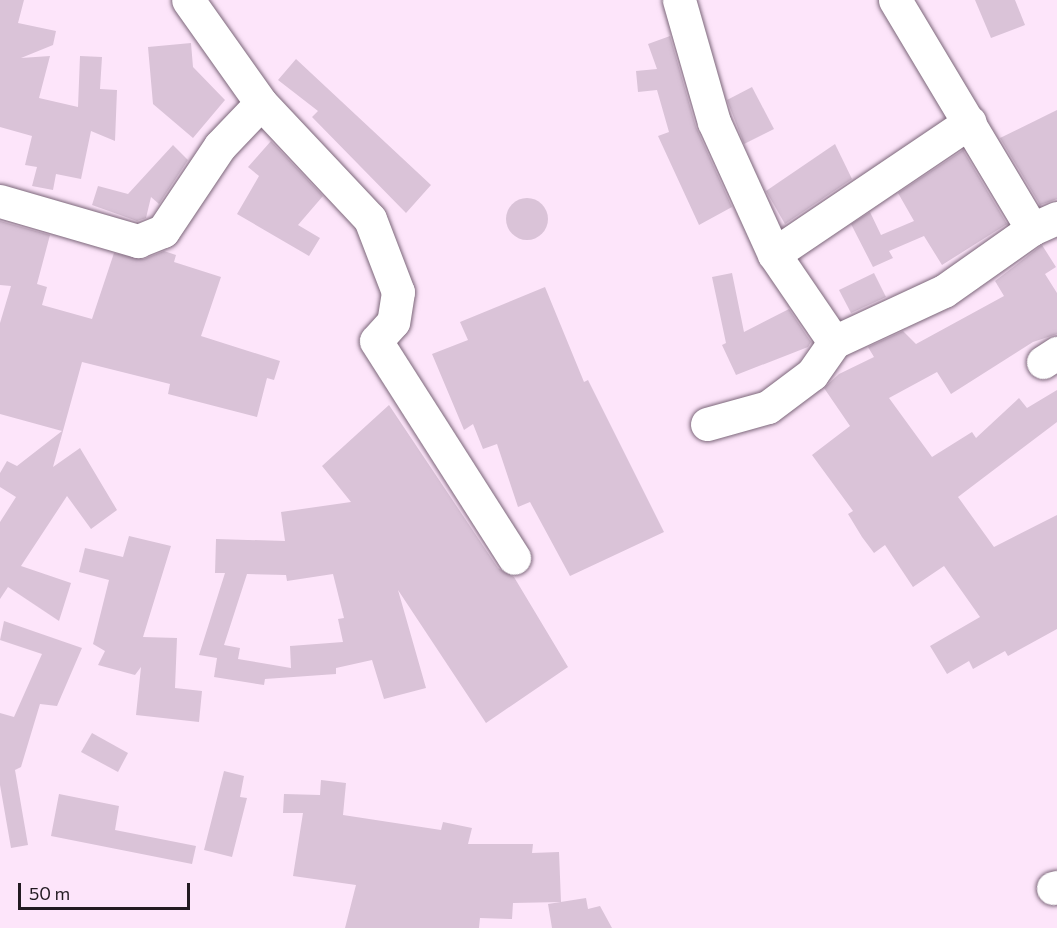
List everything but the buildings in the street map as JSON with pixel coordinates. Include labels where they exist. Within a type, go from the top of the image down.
[{"type":"street","points":[[188,0],[261,103],[370,219],[398,292],[393,322],[376,341],[514,558]]},
{"type":"street","points":[[679,0],[714,122],[774,254],[834,342]]},
{"type":"street","points":[[707,424],[768,407],[812,374],[834,342],[944,291],[1044,224],[970,122],[895,0]]},
{"type":"street","points":[[0,201],[138,241],[164,231],[220,146],[261,103]]},
{"type":"street","points":[[774,254],[970,122]]}]
